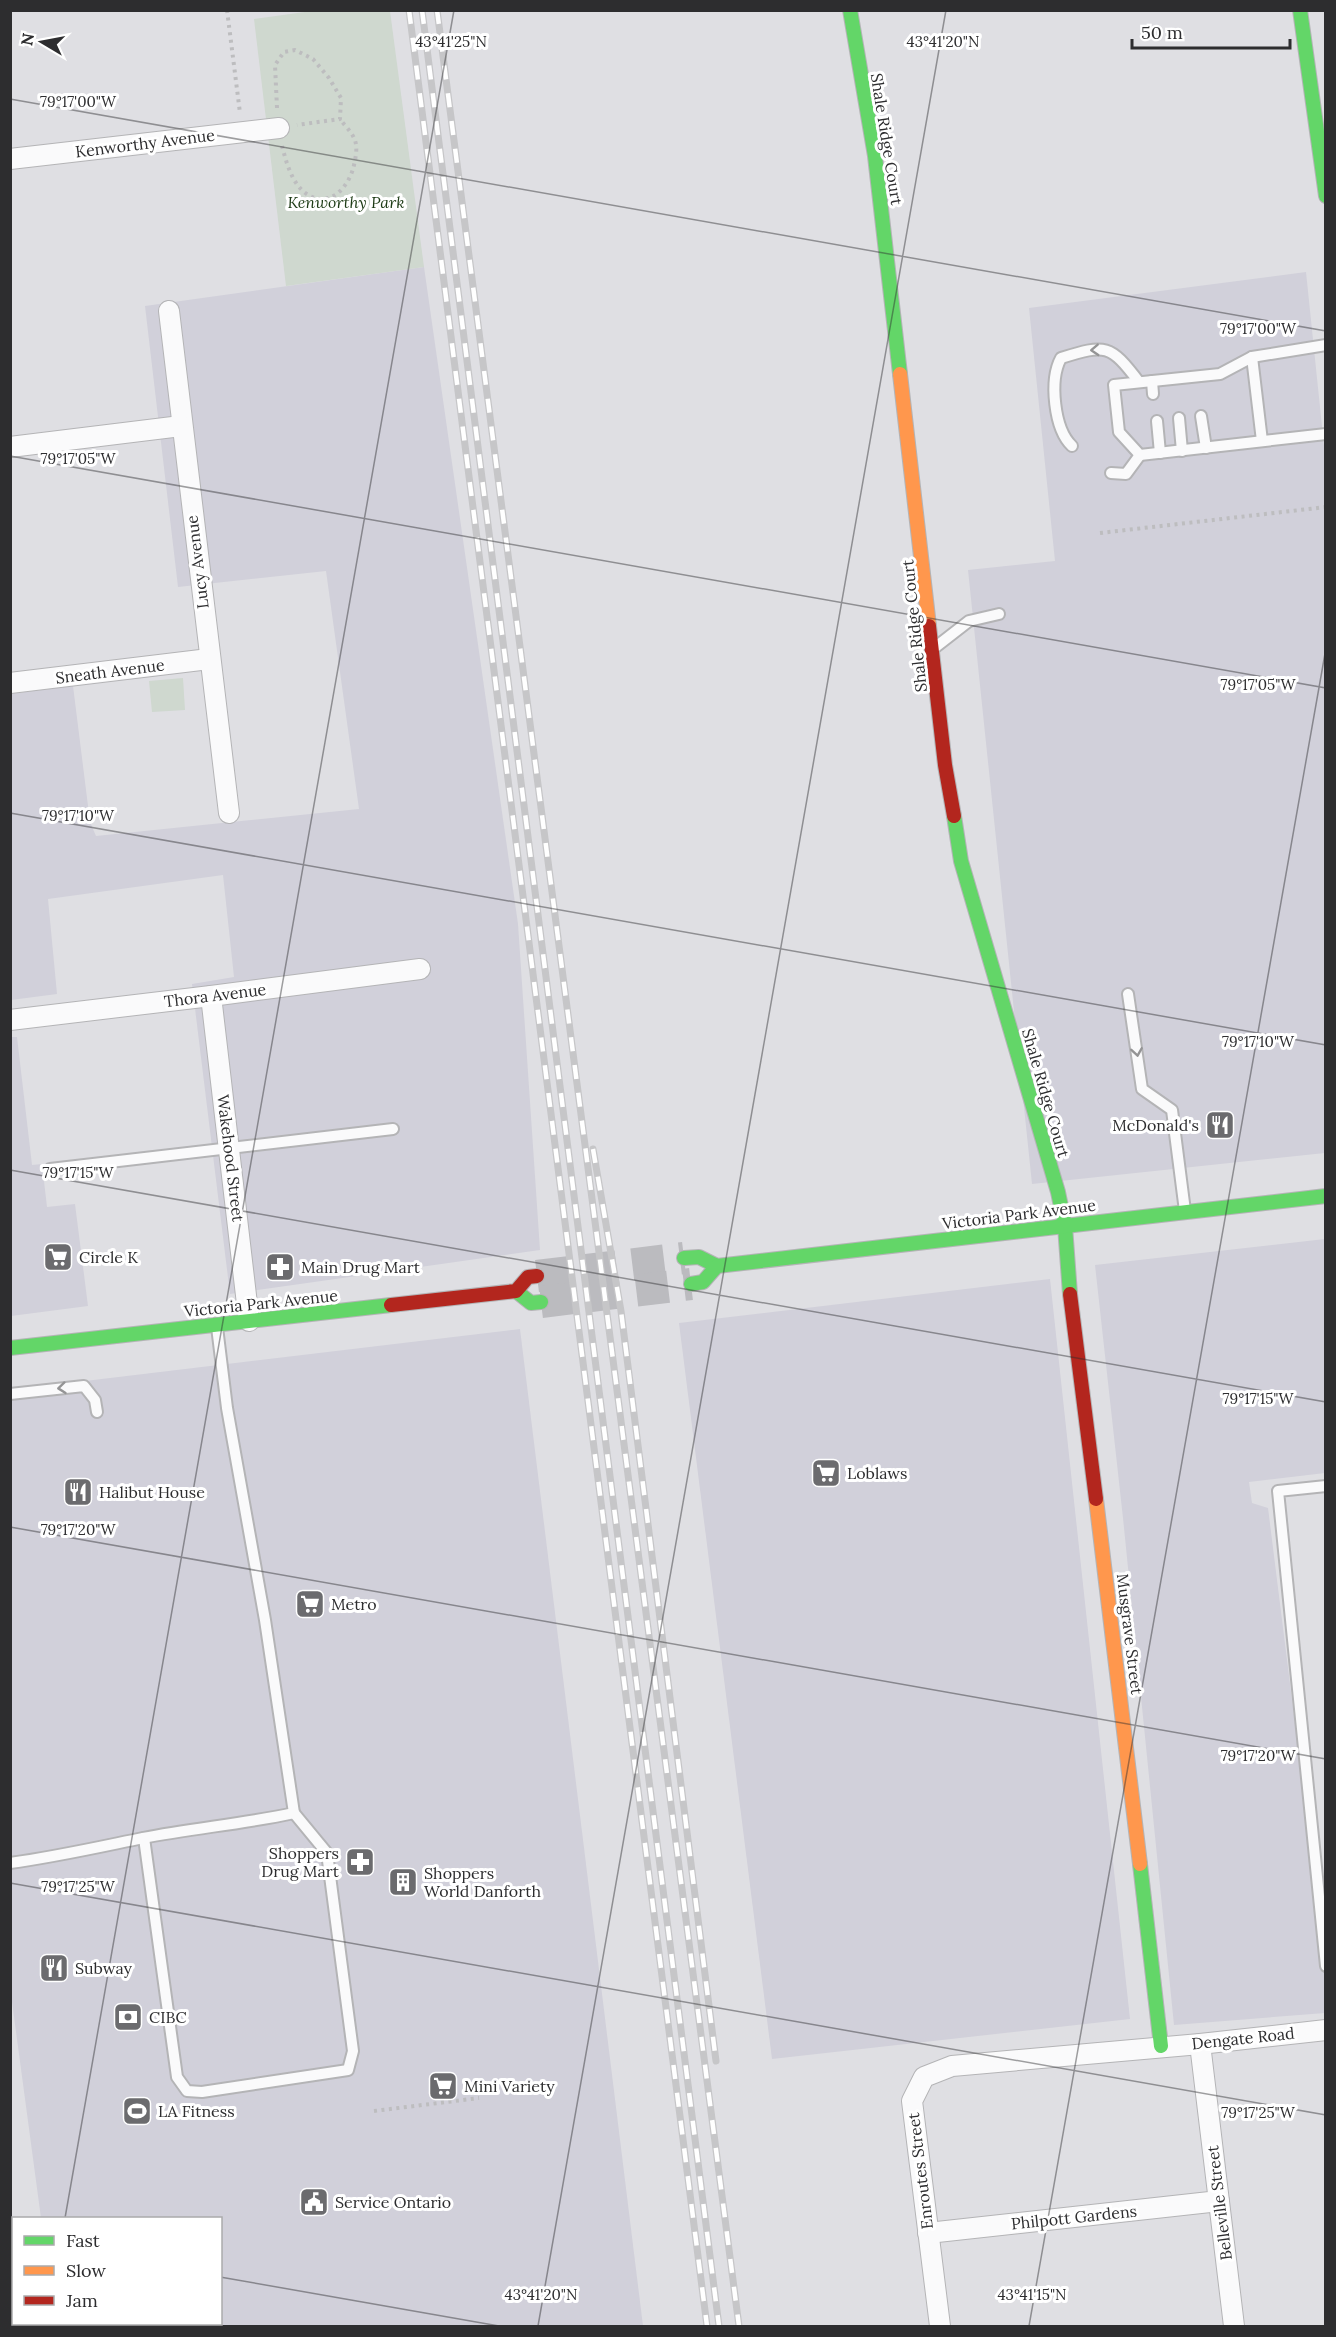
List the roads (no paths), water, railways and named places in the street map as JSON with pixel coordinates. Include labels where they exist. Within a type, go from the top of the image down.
[{"type":"street","name":"Shale Ridge Court","points":[[850,10],[875,156],[945,765],[961,861],[1058,1192],[1065,1226]]},
{"type":"street","points":[[1300,10],[1326,196]]},
{"type":"street","name":"Kenworthy Avenue","points":[[10,159],[279,128]]},
{"type":"street","name":"Lucy Avenue","points":[[169,311],[229,813]]},
{"type":"street","points":[[10,447],[181,426]]},
{"type":"street","name":"Sneath Avenue","points":[[10,683],[209,659]]},
{"type":"street","name":"Thora Avenue","points":[[10,1020],[420,969]]},
{"type":"street","name":"Wakehood Street","points":[[211,996],[249,1321]]},
{"type":"street","name":"Victoria Park Avenue","points":[[684,1258],[699,1257],[717,1266],[1326,1196]]},
{"type":"street","name":"Musgrave Street","points":[[1065,1226],[1066,1257],[1120,1688],[1161,2046]]},
{"type":"street","points":[[691,1284],[703,1282],[717,1266]]},
{"type":"street","name":"Victoria Park Avenue","points":[[11,1344],[249,1321],[516,1291],[528,1278],[537,1276]]},
{"type":"street","points":[[516,1291],[531,1303],[541,1302]]},
{"type":"street","name":"Dengate Road","points":[[1161,2046],[1326,2030]]},
{"type":"street","name":"Belleville Street","points":[[1200,2043],[1234,2326]]},
{"type":"street","name":"Enroutes Street","points":[[940,2326],[912,2101],[924,2078],[952,2066],[1161,2046]]},
{"type":"street","name":"Philpott Gardens","points":[[928,2233],[1219,2201]]},
{"type":"lane","points":[[1140,455],[1119,432],[1114,385],[1220,374],[1252,357],[1326,345]]},
{"type":"lane","points":[[1072,446],[1064,438],[1058,418],[1055,368],[1061,358],[1089,350],[1108,350],[1119,357],[1139,382]]},
{"type":"lane","points":[[1252,357],[1262,441]]},
{"type":"lane","points":[[1196,376],[1198,389]]},
{"type":"lane","points":[[1174,379],[1175,392]]},
{"type":"lane","points":[[1152,381],[1153,394]]},
{"type":"lane","points":[[1201,416],[1206,448]]},
{"type":"lane","points":[[1179,418],[1182,451]]},
{"type":"lane","points":[[1156,421],[1160,453]]},
{"type":"lane","points":[[1111,473],[1126,474],[1140,455],[1326,434]]},
{"type":"lane","points":[[933,649],[969,621],[999,614]]},
{"type":"lane","points":[[1128,994],[1143,1089],[1172,1110],[1185,1212]]},
{"type":"lane","points":[[50,1169],[230,1150],[393,1129]]},
{"type":"lane","points":[[144,1838],[177,2077],[187,2091],[202,2092],[348,2070],[352,2051],[327,1853],[294,1813],[248,1512],[227,1408],[216,1324]]},
{"type":"lane","points":[[10,1394],[84,1386],[95,1400],[97,1412]]},
{"type":"lane","points":[[1326,1486],[1278,1491],[1326,1966]]},
{"type":"lane","points":[[10,1863],[144,1838],[248,1823],[294,1813]]},
{"type":"tunnel","points":[[537,1276],[684,1258]]},
{"type":"tunnel","points":[[541,1302],[691,1284]]},
{"type":"railway","points":[[409,10],[707,2326]]},
{"type":"railway","points":[[422,10],[719,2326]]},
{"type":"railway","points":[[437,10],[739,2326]]},
{"type":"railway","points":[[593,1149],[621,1311],[716,2061]]},
{"type":"place","name":"McDonald's","points":[[1220,1125]]},
{"type":"place","name":"Circle K","points":[[58,1257]]},
{"type":"place","name":"Main Drug Mart","points":[[280,1267]]},
{"type":"place","name":"Loblaws","points":[[826,1473]]},
{"type":"place","name":"Halibut House","points":[[78,1492]]},
{"type":"place","name":"Metro","points":[[310,1604]]},
{"type":"place","name":"Shoppers Drug Mart","points":[[360,1862]]},
{"type":"place","name":"Shoppers World Danforth","points":[[403,1882]]},
{"type":"place","name":"Subway","points":[[54,1968]]},
{"type":"place","name":"CIBC","points":[[128,2017]]},
{"type":"place","name":"Mini Variety","points":[[443,2086]]},
{"type":"place","name":"LA Fitness","points":[[137,2111]]},
{"type":"place","name":"Service Ontario","points":[[314,2202]]},
{"type":"park label","name":"Kenworthy Park","points":[[346,202]]}]
